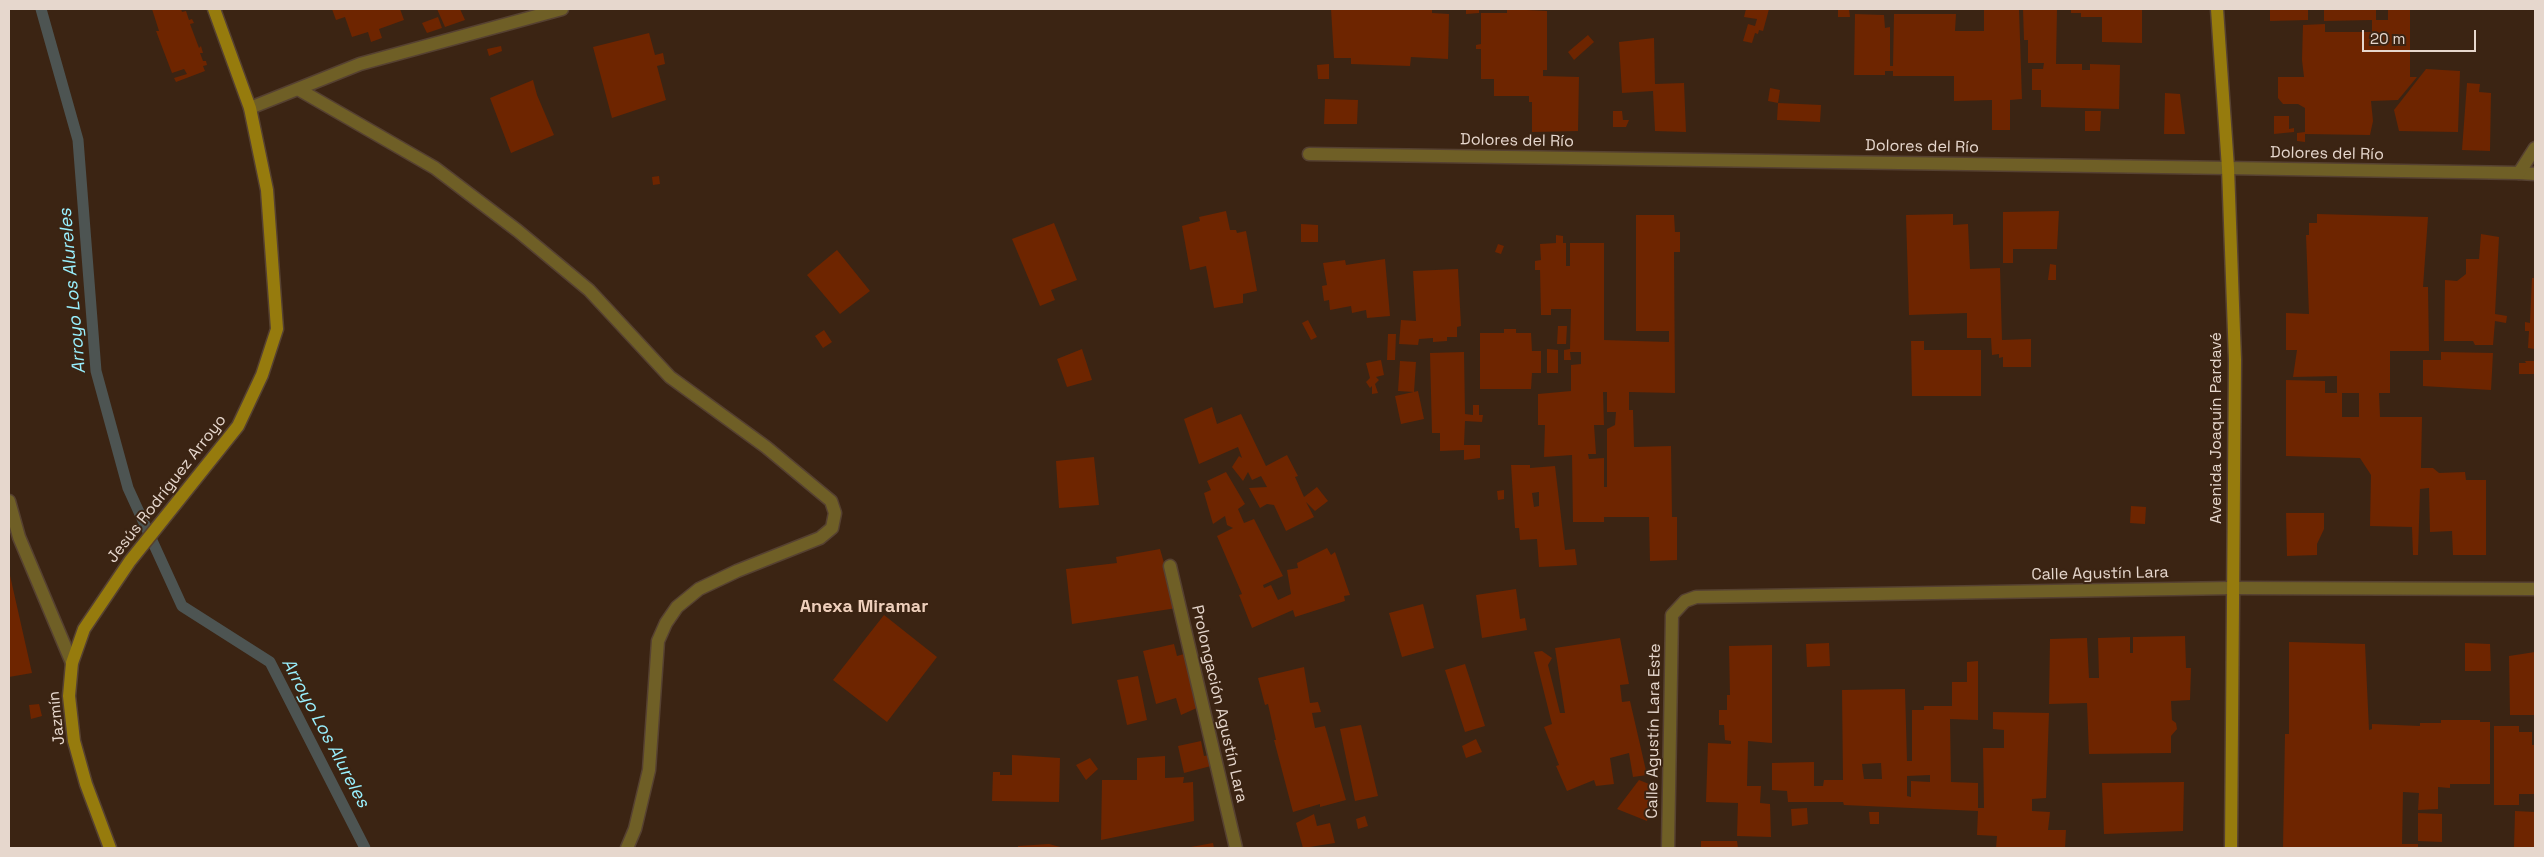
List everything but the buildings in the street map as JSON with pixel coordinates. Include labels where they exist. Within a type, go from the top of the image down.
[{"type":"main road","name":"Jesús Rodríguez Arroyo","points":[[72,663],[84,629],[130,561],[238,426],[262,375],[277,329],[267,190],[250,108],[214,9]]},
{"type":"main road","name":"Avenida Joaquín Pardavé","points":[[2217,9],[2228,168],[2235,360],[2230,848]]},
{"type":"main road","name":"Jazmín","points":[[72,663],[69,696],[74,740],[86,784],[110,848]]},
{"type":"street","points":[[250,108],[360,64],[562,9]]},
{"type":"street","points":[[298,89],[436,168],[518,231],[589,290],[670,377],[766,447],[831,501],[835,513],[832,528],[820,538],[736,571],[699,589],[677,607],[666,623],[658,642],[649,770],[635,830],[627,848]]},
{"type":"street","points":[[2519,174],[2535,148]]},
{"type":"street","name":"Dolores del Río","points":[[1309,154],[2535,174]]},
{"type":"street","name":"Jazmín","points":[[9,500],[19,537],[72,663]]},
{"type":"street","name":"Prolongación Agustín Lara","points":[[1170,566],[1236,848]]},
{"type":"street","name":"Calle Agustín Lara","points":[[1672,615],[1685,601],[1696,597],[2232,588],[2535,589]]},
{"type":"street","name":"Calle Agustín Lara Este","points":[[1668,848],[1672,615]]},
{"type":"waterway","name":"Arroyo Los Alureles","points":[[41,9],[78,140],[96,371],[128,488],[182,606],[270,662],[365,848]]},
{"type":"district","name":"Anexa Miramar","points":[[864,607]]}]
